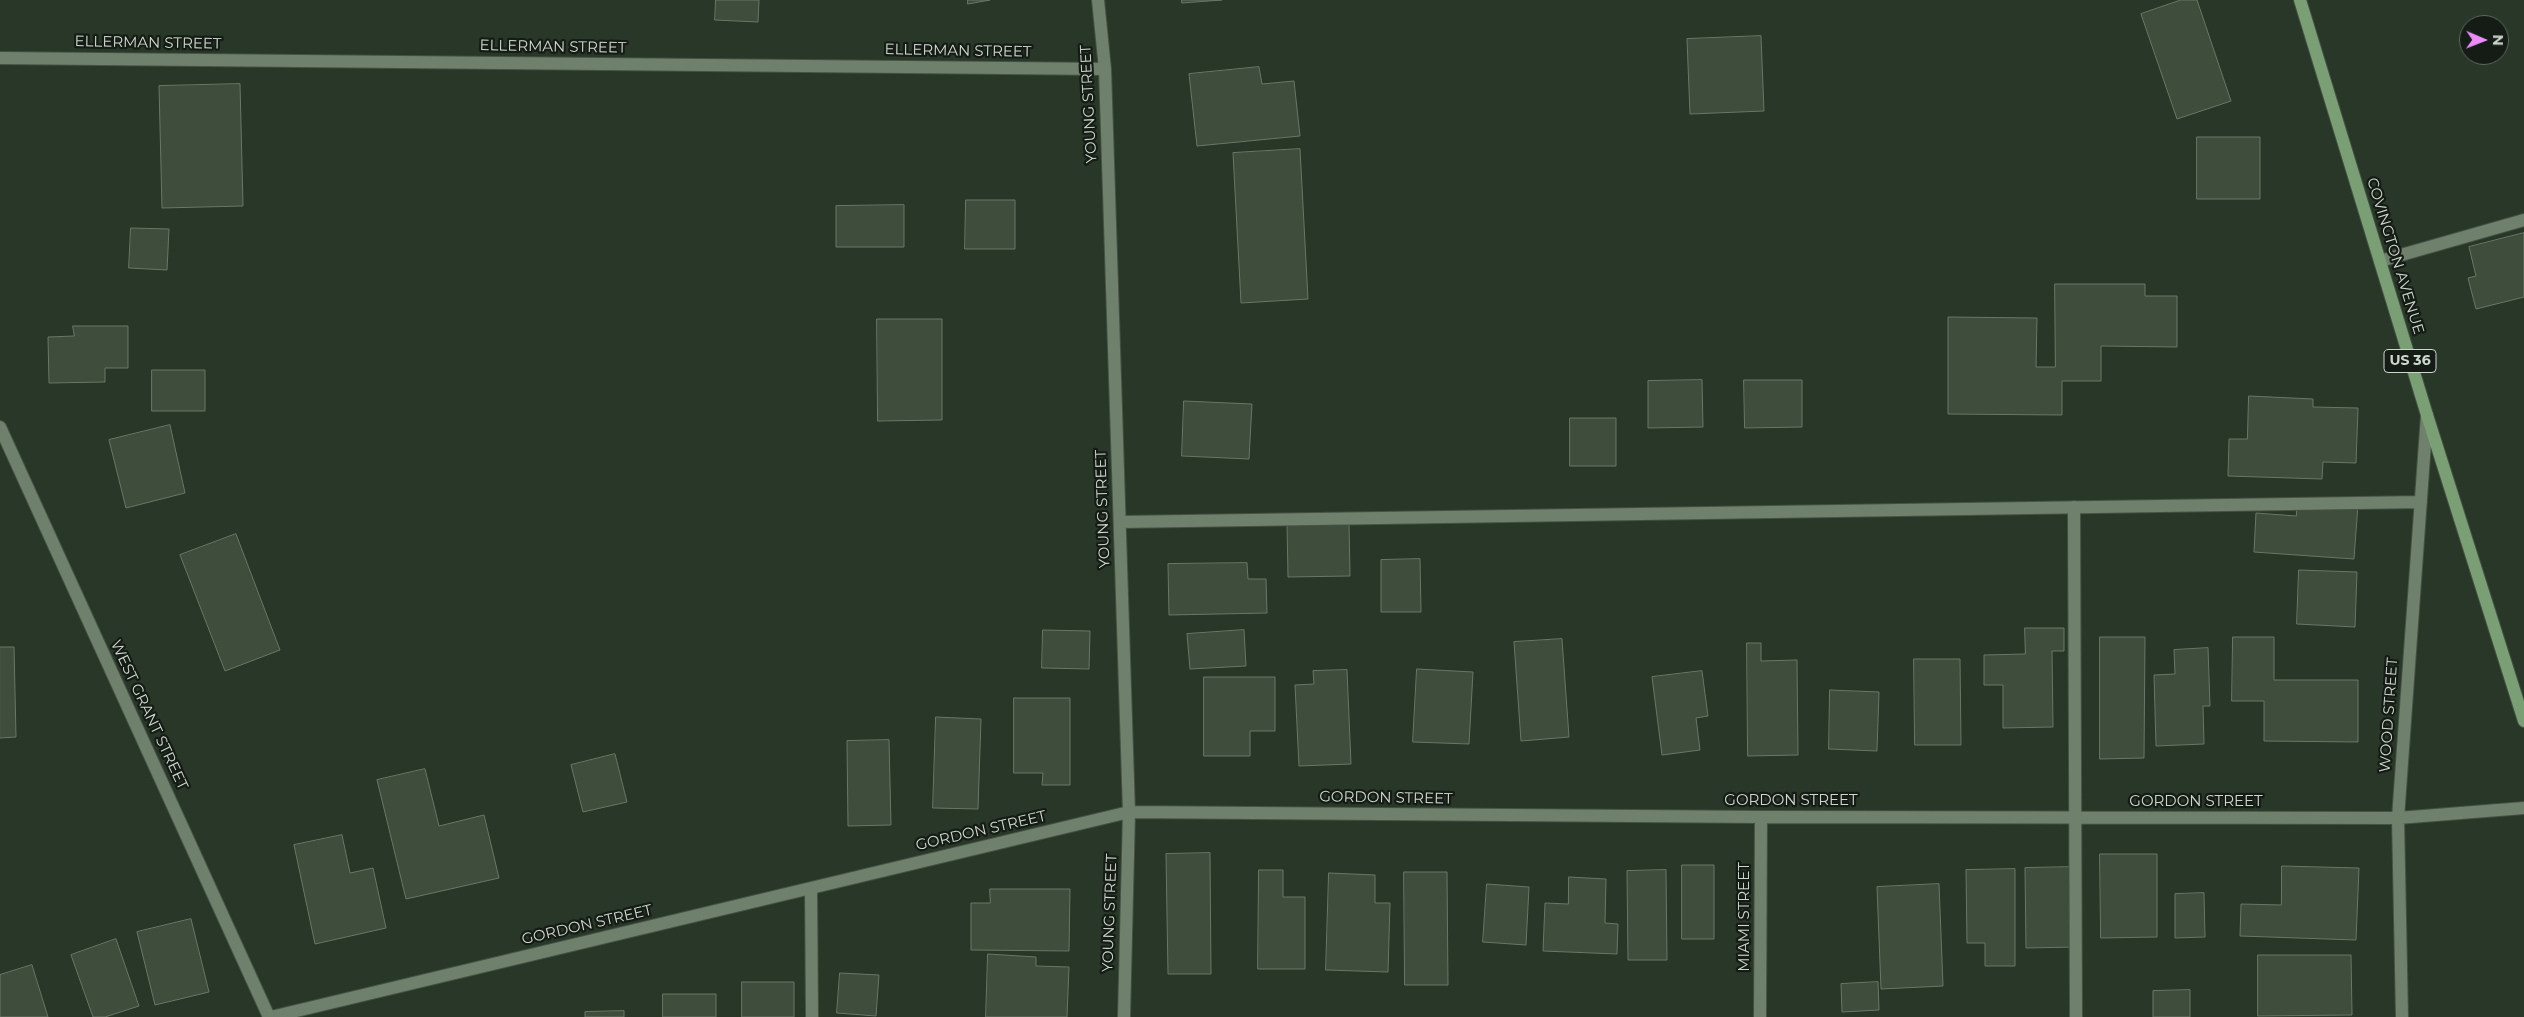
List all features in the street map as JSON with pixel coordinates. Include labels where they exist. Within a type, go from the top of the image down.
[{"type":"main road","name":"COVINGTON AVENUE","points":[[2300,0],[2427,415],[2524,721]]},
{"type":"street","name":"YOUNG STREET","points":[[1098,0],[1105,69],[1129,812],[1124,1017]]},
{"type":"street","name":"ELLERMAN STREET","points":[[0,58],[1105,69]]},
{"type":"street","points":[[2380,261],[2524,220]]},
{"type":"street","name":"WOOD STREET","points":[[2402,1017],[2398,818],[2427,415]]},
{"type":"street","name":"WEST GRANT STREET","points":[[0,427],[270,1017]]},
{"type":"street","points":[[1120,522],[2421,502]]},
{"type":"street","points":[[2074,507],[2076,1017]]},
{"type":"street","name":"GORDON STREET","points":[[270,1017],[1129,812],[1761,817],[2398,818],[2524,808]]},
{"type":"street","name":"MIAMI STREET","points":[[1760,1017],[1761,817]]},
{"type":"street","points":[[811,888],[812,1017]]},
{"type":"building","points":[[716,0],[759,0],[758,22],[715,20]]},
{"type":"building","points":[[968,0],[990,0],[968,4]]},
{"type":"building","points":[[1182,0],[1222,0],[1182,3]]},
{"type":"building","points":[[2181,0],[2197,0],[2231,101],[2177,119],[2141,14]]},
{"type":"building","points":[[1761,36],[1764,111],[1690,114],[1687,39]]},
{"type":"building","points":[[1259,67],[1262,84],[1294,81],[1300,136],[1197,146],[1189,74]]},
{"type":"building","points":[[240,84],[243,206],[162,208],[159,86]]},
{"type":"building","points":[[2197,137],[2260,137],[2260,199],[2197,199]]},
{"type":"building","points":[[1300,149],[1308,299],[1241,303],[1233,153]]},
{"type":"building","points":[[966,200],[1015,200],[1015,249],[965,249]]},
{"type":"building","points":[[904,205],[904,247],[836,247],[836,206]]},
{"type":"building","points":[[131,228],[169,229],[167,270],[129,268]]},
{"type":"building","points":[[2524,233],[2524,297],[2476,309],[2468,278],[2476,276],[2469,247]]},
{"type":"building","points":[[2055,284],[2145,284],[2145,296],[2177,296],[2177,347],[2101,346],[2101,381],[2062,381],[2062,415],[1948,414],[1948,317],[2037,318],[2036,367],[2055,367]]},
{"type":"building","points":[[877,319],[942,319],[942,420],[878,421]]},
{"type":"building","points":[[73,326],[128,326],[128,368],[105,368],[105,382],[49,383],[48,337],[74,336]]},
{"type":"building","points":[[152,370],[205,370],[205,411],[152,411]]},
{"type":"building","points":[[1702,380],[1703,427],[1648,428],[1648,381]]},
{"type":"building","points":[[1744,380],[1802,380],[1802,427],[1745,428]]},
{"type":"building","points":[[2249,396],[2313,399],[2313,407],[2358,408],[2356,463],[2323,462],[2322,479],[2228,476],[2229,439],[2247,439]]},
{"type":"building","points":[[1184,401],[1252,404],[1249,459],[1182,456]]},
{"type":"building","points":[[1570,418],[1616,418],[1616,466],[1570,466]]},
{"type":"building","points":[[170,425],[185,493],[126,508],[109,440]]},
{"type":"building","points":[[2297,500],[2358,504],[2354,559],[2254,552],[2256,513],[2296,516]]},
{"type":"building","points":[[1349,523],[1350,576],[1288,577],[1287,524]]},
{"type":"building","points":[[236,534],[280,650],[225,671],[180,555]]},
{"type":"building","points":[[1420,559],[1421,612],[1381,612],[1381,560]]},
{"type":"building","points":[[1247,563],[1248,579],[1266,579],[1267,613],[1169,615],[1168,564]]},
{"type":"building","points":[[2299,570],[2357,572],[2355,627],[2297,624]]},
{"type":"building","points":[[2025,628],[2064,628],[2064,651],[2052,651],[2053,727],[2003,728],[2003,685],[1984,685],[1984,655],[2025,654]]},
{"type":"building","points":[[1043,630],[1090,631],[1089,669],[1042,668]]},
{"type":"building","points":[[1244,630],[1246,666],[1190,669],[1187,634]]},
{"type":"building","points":[[2100,637],[2145,637],[2144,758],[2100,759]]},
{"type":"building","points":[[2233,637],[2274,637],[2274,680],[2358,680],[2358,742],[2264,741],[2264,701],[2232,701]]},
{"type":"building","points":[[1562,639],[1569,737],[1521,741],[1514,642]]},
{"type":"building","points":[[1747,643],[1761,643],[1761,661],[1797,660],[1798,755],[1748,756]]},
{"type":"building","points":[[0,647],[14,647],[16,737],[0,738]]},
{"type":"building","points":[[2208,648],[2210,706],[2203,706],[2204,744],[2156,746],[2154,675],[2175,674],[2174,650]]},
{"type":"building","points":[[1914,659],[1960,659],[1961,745],[1915,745]]},
{"type":"building","points":[[1417,669],[1473,672],[1469,744],[1413,742]]},
{"type":"building","points":[[1347,670],[1351,764],[1299,766],[1295,685],[1314,684],[1313,671]]},
{"type":"building","points":[[1702,671],[1708,716],[1696,718],[1700,750],[1662,755],[1652,677]]},
{"type":"building","points":[[1204,677],[1275,677],[1275,731],[1250,731],[1250,756],[1204,756]]},
{"type":"building","points":[[1830,690],[1879,692],[1877,751],[1829,749]]},
{"type":"building","points":[[1014,698],[1070,698],[1070,785],[1042,785],[1043,773],[1014,773]]},
{"type":"building","points":[[936,717],[981,719],[978,809],[933,808]]},
{"type":"building","points":[[889,740],[891,825],[848,826],[847,741]]},
{"type":"building","points":[[615,754],[627,802],[583,812],[571,765]]},
{"type":"building","points":[[425,769],[439,826],[484,815],[499,878],[406,899],[377,780]]},
{"type":"building","points":[[342,835],[350,873],[373,868],[386,928],[315,944],[294,845]]},
{"type":"building","points":[[1210,853],[1211,974],[1168,974],[1166,854]]},
{"type":"building","points":[[2100,854],[2157,854],[2157,937],[2101,938]]},
{"type":"building","points":[[1682,865],[1714,865],[1714,939],[1682,939]]},
{"type":"building","points":[[2282,866],[2359,868],[2356,940],[2240,936],[2241,904],[2281,905]]},
{"type":"building","points":[[2073,867],[2075,947],[2026,948],[2025,868]]},
{"type":"building","points":[[2015,869],[2015,966],[1985,966],[1985,943],[1967,943],[1966,870]]},
{"type":"building","points":[[1259,870],[1283,870],[1283,897],[1305,897],[1305,969],[1258,969]]},
{"type":"building","points":[[1666,870],[1667,960],[1628,960],[1627,871]]},
{"type":"building","points":[[1404,872],[1447,872],[1448,985],[1405,985]]},
{"type":"building","points":[[1329,873],[1375,875],[1375,903],[1390,903],[1388,972],[1326,970]]},
{"type":"building","points":[[1569,877],[1606,879],[1605,923],[1618,924],[1617,954],[1543,951],[1545,903],[1568,904]]},
{"type":"building","points":[[1487,884],[1529,887],[1526,945],[1483,942]]},
{"type":"building","points":[[1939,884],[1943,986],[1881,989],[1877,887]]},
{"type":"building","points":[[990,889],[1070,889],[1069,951],[971,950],[971,903],[990,903]]},
{"type":"building","points":[[2204,893],[2205,937],[2175,938],[2175,894]]},
{"type":"building","points":[[191,919],[209,992],[155,1005],[137,932]]},
{"type":"building","points":[[116,939],[139,1006],[105,1017],[93,1017],[71,955]]},
{"type":"building","points":[[988,954],[1036,957],[1036,966],[1069,967],[1067,1017],[986,1017]]},
{"type":"building","points":[[2258,955],[2351,955],[2352,1015],[2258,1016]]},
{"type":"building","points":[[32,965],[48,1017],[0,1017],[0,975]]},
{"type":"building","points":[[840,973],[879,975],[876,1016],[837,1013]]},
{"type":"building","points":[[742,982],[794,982],[794,1017],[742,1017]]},
{"type":"building","points":[[1878,982],[1879,1010],[1842,1012],[1841,984]]},
{"type":"building","points":[[2190,990],[2190,1017],[2153,1017],[2153,991]]},
{"type":"building","points":[[663,994],[716,994],[716,1017],[663,1017]]},
{"type":"building","points":[[624,1011],[624,1017],[585,1017],[585,1012]]}]
